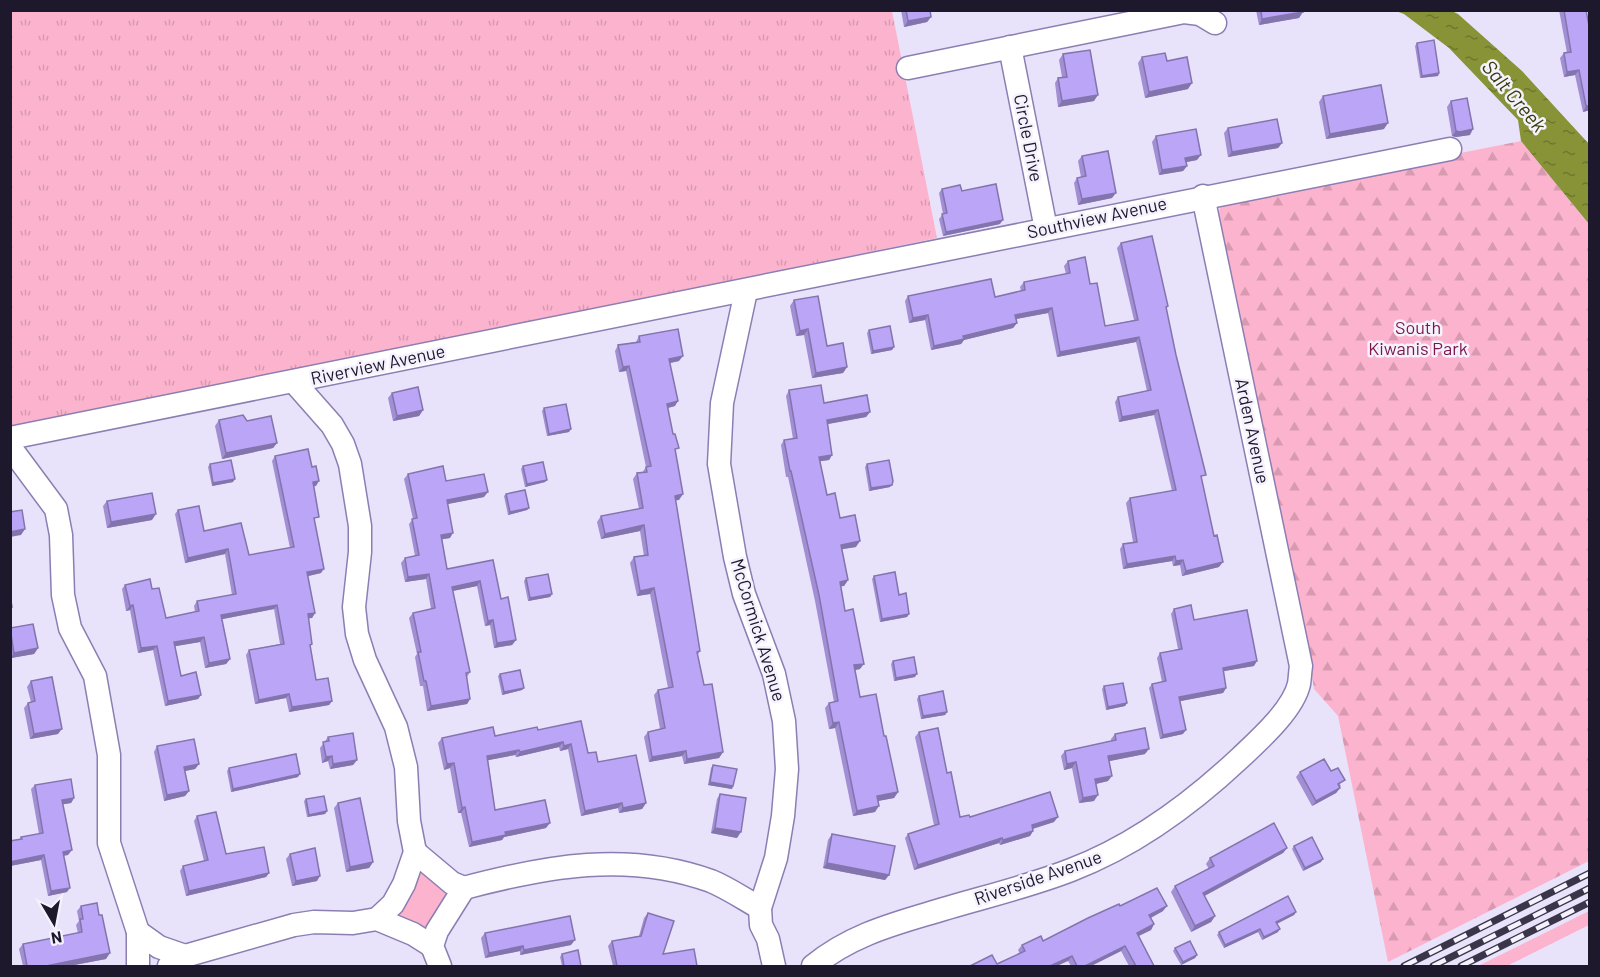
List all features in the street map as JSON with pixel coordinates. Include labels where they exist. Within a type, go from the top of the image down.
[{"type":"street","points":[[908,68],[1184,12],[1200,14],[1215,23]]},
{"type":"street","name":"Circle Drive","points":[[1010,47],[1046,229]]},
{"type":"street","name":"Southview Avenue","points":[[746,291],[1203,196],[1450,149]]},
{"type":"street","name":"Arden Avenue","points":[[1203,196],[1300,666]]},
{"type":"street","name":"Riverview Avenue","points":[[10,438],[746,291]]},
{"type":"street","name":"McCormick Avenue","points":[[746,291],[722,403],[719,464],[735,557],[744,594],[774,674],[784,721],[787,770],[783,816],[776,858],[760,908]]},
{"type":"street","points":[[295,382],[332,425],[343,444],[350,464],[360,526],[360,552],[354,607],[357,634],[365,660],[396,727],[403,750],[409,820],[415,852],[404,884],[393,904],[377,920]]},
{"type":"street","points":[[10,447],[56,509],[61,535],[63,595],[70,628],[95,676],[109,755],[109,843],[138,932],[138,966]]},
{"type":"street","name":"Riverside Avenue","points":[[813,966],[855,938],[1069,871],[1124,846],[1161,822],[1197,794],[1264,735],[1289,704],[1299,685],[1300,666]]},
{"type":"street","points":[[415,852],[452,883],[464,888],[525,873],[610,863],[654,866],[714,882],[760,908],[761,925],[768,939],[774,966]]},
{"type":"street","points":[[436,956],[437,931],[464,888]]},
{"type":"street","points":[[138,932],[177,961],[294,925],[377,920],[413,934],[436,956]]},
{"type":"green space","points":[[11,11],[892,11],[937,238],[11,429]]},
{"type":"green space","name":"South Kiwanis Park","points":[[1521,141],[1589,224],[1589,861],[1388,962],[1338,716],[1314,689],[1218,219],[1219,212],[1228,199]]},
{"type":"green space","points":[[421,872],[444,883],[449,897],[427,933],[400,922],[400,909],[417,874]]},
{"type":"green space","points":[[1589,911],[1589,925],[1507,966],[1478,966]]},
{"type":"water","name":"Salt Creek","points":[[1396,11],[1452,11],[1458,14],[1522,71],[1589,144],[1589,224],[1521,141],[1518,120],[1449,48],[1404,14]]},
{"type":"building","points":[[906,10],[930,10],[931,17],[908,21]]},
{"type":"building","points":[[1261,10],[1303,10],[1303,12],[1262,19]]},
{"type":"building","points":[[1564,10],[1586,10],[1590,31],[1590,106],[1586,106],[1579,70],[1567,72],[1564,53],[1571,52]]},
{"type":"building","points":[[1434,40],[1439,73],[1422,76],[1417,43]]},
{"type":"building","points":[[1090,50],[1098,95],[1062,101],[1058,78],[1067,77],[1063,54]]},
{"type":"building","points":[[1165,53],[1167,61],[1187,57],[1192,83],[1149,92],[1142,57]]},
{"type":"building","points":[[1381,85],[1388,123],[1330,134],[1323,96]]},
{"type":"building","points":[[1467,98],[1473,129],[1456,131],[1451,101]]},
{"type":"building","points":[[1277,119],[1282,143],[1232,152],[1228,128]]},
{"type":"building","points":[[1196,129],[1201,155],[1185,158],[1187,166],[1162,170],[1156,136]]},
{"type":"building","points":[[1108,151],[1116,193],[1082,199],[1077,178],[1086,176],[1082,156]]},
{"type":"building","points":[[996,184],[1003,220],[946,232],[942,214],[947,213],[942,189],[960,185],[962,191]]},
{"type":"building","points":[[1152,236],[1168,306],[1166,307],[1176,355],[1206,475],[1201,476],[1214,536],[1217,535],[1223,562],[1186,571],[1183,560],[1176,561],[1175,556],[1127,564],[1123,544],[1137,542],[1130,498],[1176,490],[1158,410],[1122,417],[1118,397],[1151,390],[1139,337],[1060,352],[1052,308],[1015,315],[1017,323],[963,336],[964,339],[934,346],[928,315],[913,318],[908,296],[991,279],[995,297],[1025,290],[1024,282],[1070,273],[1068,261],[1085,257],[1090,284],[1097,283],[1105,326],[1138,320],[1121,243]]},
{"type":"building","points":[[818,296],[827,346],[843,343],[847,367],[816,373],[808,329],[800,331],[794,300]]},
{"type":"building","points":[[890,326],[894,347],[873,351],[869,330]]},
{"type":"building","points":[[678,329],[683,356],[669,359],[678,401],[667,404],[673,434],[675,434],[679,448],[675,449],[683,494],[675,496],[700,651],[697,652],[704,685],[712,684],[723,752],[687,759],[686,751],[652,757],[648,732],[665,728],[658,690],[673,687],[654,588],[640,591],[634,557],[648,555],[644,525],[605,534],[601,516],[643,508],[637,473],[647,472],[646,467],[651,466],[629,366],[623,367],[618,345],[640,342],[639,336]]},
{"type":"building","points":[[821,385],[824,403],[867,395],[870,412],[827,420],[832,455],[819,457],[827,495],[835,493],[840,518],[855,515],[860,541],[841,545],[848,580],[840,582],[845,611],[853,609],[864,664],[854,665],[860,697],[876,694],[898,792],[877,796],[879,806],[857,811],[839,722],[833,723],[829,703],[838,701],[819,595],[784,440],[797,438],[789,390]]},
{"type":"building","points":[[418,387],[423,410],[397,416],[392,393]]},
{"type":"building","points":[[566,404],[571,429],[549,434],[544,408]]},
{"type":"building","points":[[243,415],[247,421],[271,416],[277,443],[226,453],[219,420]]},
{"type":"building","points":[[308,449],[312,467],[316,466],[319,481],[313,482],[319,517],[314,518],[324,569],[307,572],[315,613],[308,614],[312,644],[310,645],[316,680],[328,678],[332,701],[292,707],[289,694],[259,700],[249,650],[284,644],[277,605],[221,615],[230,659],[209,663],[204,637],[174,642],[181,676],[196,672],[201,695],[168,701],[157,646],[141,648],[133,605],[130,606],[125,585],[150,579],[152,589],[159,588],[166,618],[199,611],[197,601],[236,594],[228,549],[188,558],[178,510],[199,506],[204,531],[241,523],[249,555],[294,547],[275,456]]},
{"type":"building","points":[[231,460],[235,479],[213,483],[210,464]]},
{"type":"building","points":[[889,460],[892,485],[871,488],[867,464]]},
{"type":"building","points":[[543,462],[547,480],[527,484],[523,466]]},
{"type":"building","points":[[443,466],[446,481],[484,474],[488,492],[447,500],[453,533],[441,535],[447,569],[493,560],[501,599],[508,597],[516,640],[497,643],[493,620],[488,621],[480,581],[452,587],[470,672],[466,673],[470,699],[431,706],[418,652],[421,652],[413,613],[435,608],[429,574],[408,577],[405,558],[419,555],[412,519],[417,518],[408,474]]},
{"type":"building","points":[[525,490],[529,508],[510,512],[506,494]]},
{"type":"building","points":[[152,493],[156,514],[111,522],[107,501]]},
{"type":"building","points":[[22,510],[25,529],[10,532],[10,512]]},
{"type":"building","points":[[895,572],[899,595],[906,593],[909,614],[882,619],[874,576]]},
{"type":"building","points":[[548,574],[552,594],[530,598],[526,578]]},
{"type":"building","points":[[1191,605],[1194,620],[1247,610],[1257,661],[1223,668],[1226,688],[1179,697],[1186,730],[1163,735],[1152,684],[1166,681],[1160,653],[1182,649],[1174,609]]},
{"type":"building","points":[[33,624],[38,648],[14,653],[10,628]]},
{"type":"building","points":[[914,657],[917,674],[896,678],[893,661]]},
{"type":"building","points":[[520,670],[524,688],[504,692],[500,674]]},
{"type":"building","points":[[52,677],[62,729],[34,734],[28,703],[35,701],[31,681]]},
{"type":"building","points":[[1123,683],[1127,703],[1108,707],[1104,686]]},
{"type":"building","points":[[943,691],[947,712],[923,716],[919,696]]},
{"type":"building","points":[[581,721],[588,753],[596,752],[598,762],[636,755],[646,803],[623,808],[622,803],[585,811],[571,744],[564,746],[563,742],[520,752],[519,750],[487,756],[495,810],[545,800],[550,823],[505,832],[506,835],[472,842],[465,807],[462,808],[454,763],[447,764],[442,738],[493,727],[495,736]]},
{"type":"building","points":[[938,728],[947,773],[951,772],[960,817],[969,815],[970,817],[1050,792],[1058,817],[1032,825],[1033,831],[1003,840],[1002,838],[918,865],[908,834],[939,824],[919,732]]},
{"type":"building","points":[[1145,728],[1149,749],[1108,756],[1112,776],[1095,779],[1098,795],[1083,798],[1076,762],[1067,764],[1065,751],[1116,740],[1115,734]]},
{"type":"building","points":[[353,733],[357,760],[333,764],[332,756],[326,757],[323,742],[329,741],[328,737]]},
{"type":"building","points":[[194,739],[199,764],[184,767],[189,791],[167,795],[157,746]]},
{"type":"building","points":[[296,754],[300,774],[233,789],[229,768]]},
{"type":"building","points":[[1324,759],[1331,771],[1338,768],[1345,780],[1338,784],[1340,788],[1316,801],[1300,772]]},
{"type":"building","points":[[713,765],[737,769],[733,786],[710,782]]},
{"type":"building","points":[[71,779],[74,798],[62,800],[72,850],[63,852],[70,888],[51,891],[44,855],[10,862],[10,841],[43,833],[35,785]]},
{"type":"building","points":[[720,794],[746,798],[741,832],[715,828]]},
{"type":"building","points":[[324,796],[327,811],[309,815],[306,799]]},
{"type":"building","points":[[360,798],[373,862],[350,867],[338,803]]},
{"type":"building","points":[[216,812],[226,854],[264,847],[269,873],[189,891],[183,866],[208,860],[197,816]]},
{"type":"building","points":[[1274,823],[1287,848],[1203,893],[1215,916],[1195,926],[1175,886],[1214,866],[1210,858]]},
{"type":"building","points":[[832,834],[895,846],[889,875],[827,863]]},
{"type":"building","points":[[1312,837],[1323,859],[1305,868],[1294,846]]},
{"type":"building","points":[[315,848],[320,876],[296,881],[290,854]]},
{"type":"building","points":[[1157,888],[1167,906],[1149,915],[1154,924],[1137,933],[1154,966],[1136,966],[1125,946],[1085,966],[1077,966],[1072,956],[1050,966],[970,966],[992,955],[997,964],[1025,951],[1022,945],[1041,936],[1043,941],[1088,918]]},
{"type":"building","points":[[1288,896],[1296,912],[1276,922],[1280,929],[1264,937],[1260,929],[1225,945],[1219,932]]},
{"type":"building","points":[[97,903],[99,915],[102,915],[110,953],[46,966],[27,966],[23,944],[82,932],[81,906]]},
{"type":"building","points":[[648,913],[674,921],[663,954],[694,949],[697,966],[617,966],[612,941],[641,936]]},
{"type":"building","points":[[570,916],[575,940],[524,950],[523,946],[489,953],[485,933]]},
{"type":"building","points":[[1190,941],[1197,955],[1183,962],[1175,948]]},
{"type":"building","points":[[578,950],[581,966],[564,966],[562,954]]},
{"type":"railway","points":[[1404,966],[1590,873]]},
{"type":"railway","points":[[1433,966],[1590,888]]},
{"type":"railway","points":[[1461,966],[1590,902]]}]
